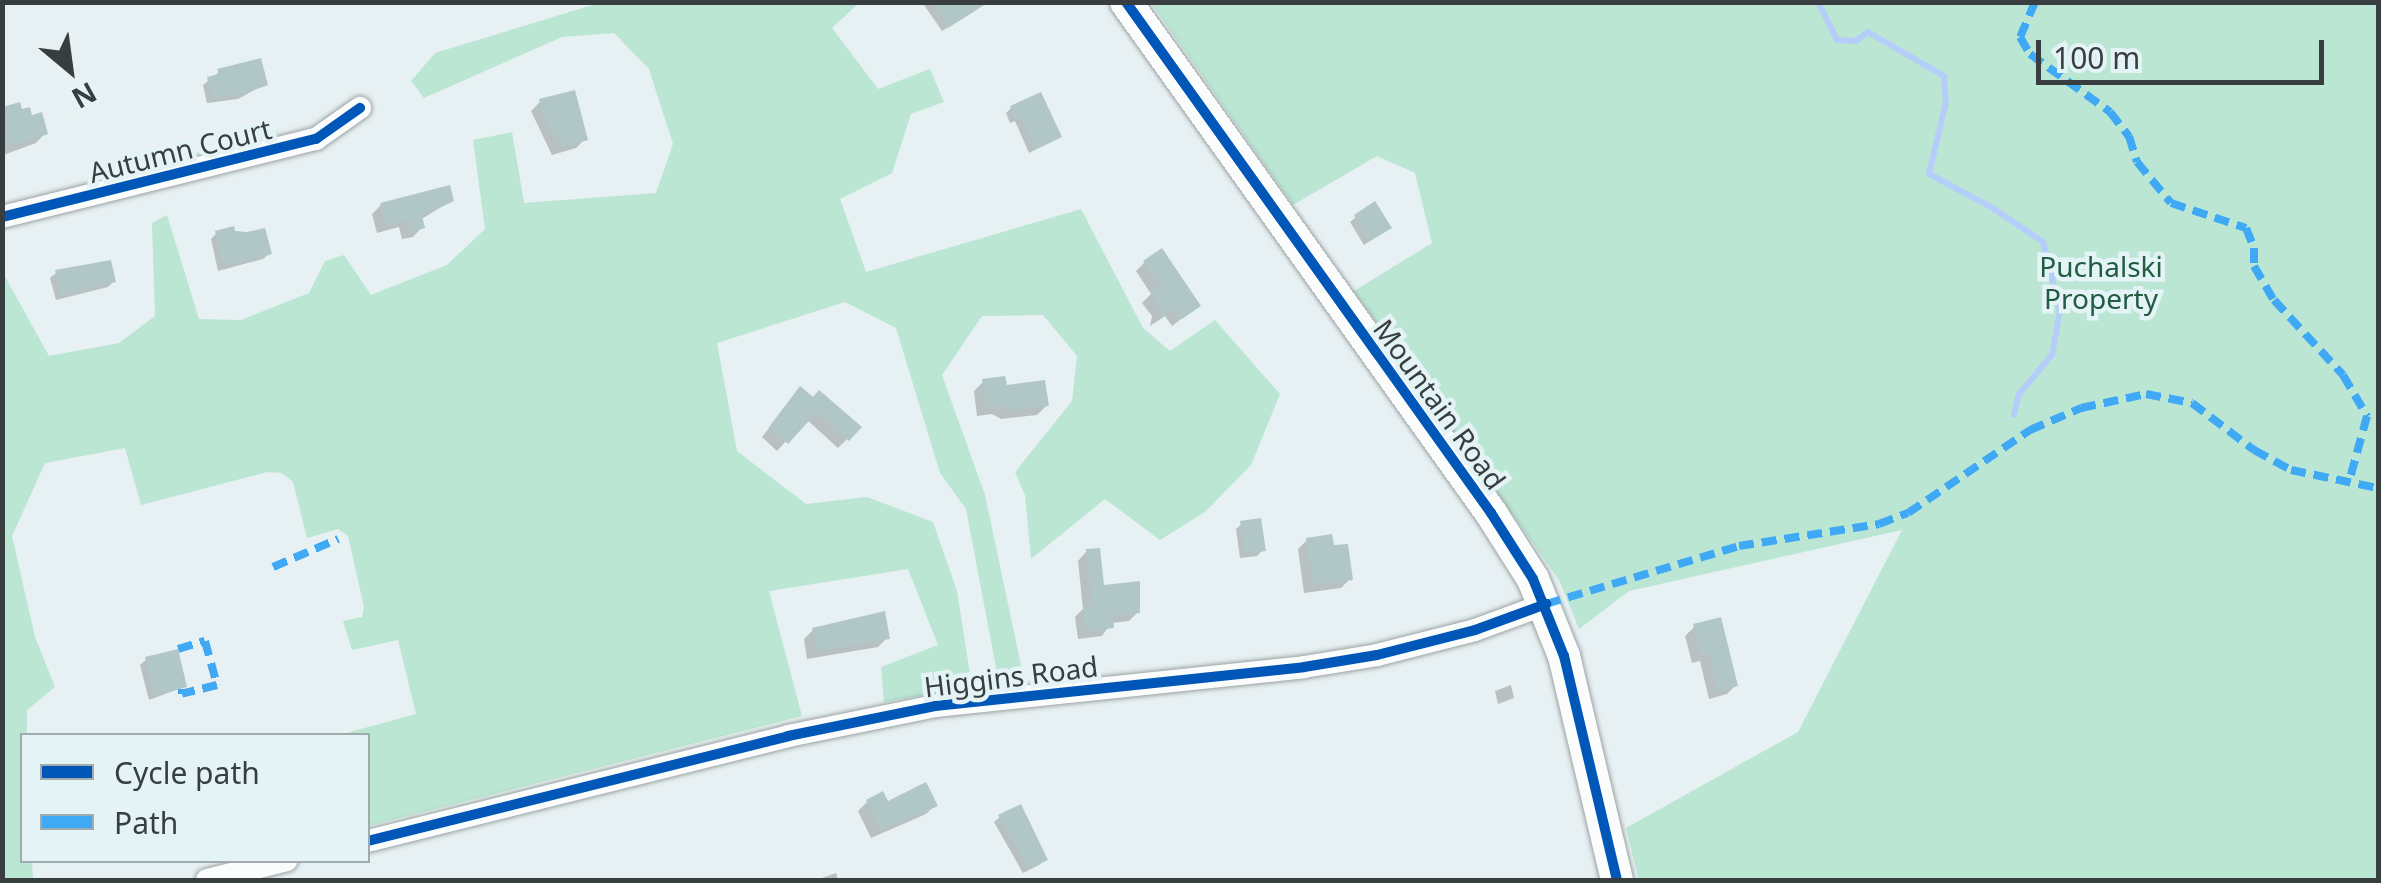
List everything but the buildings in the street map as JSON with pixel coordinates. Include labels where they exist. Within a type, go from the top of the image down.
[{"type":"main road","name":"Mountain Road","points":[[1126,2],[1491,512],[1546,604],[1578,706],[1617,880]]},
{"type":"street","name":"Autumn Court","points":[[2,217],[316,140],[360,108]]},
{"type":"street","name":"Higgins Road","points":[[370,840],[788,736],[935,706],[1304,667],[1377,655],[1474,630],[1546,604]]},
{"type":"street","points":[[207,880],[276,863]]},
{"type":"green space","points":[[599,3],[859,3],[832,28],[878,89],[930,69],[944,102],[911,114],[892,173],[840,199],[866,272],[1081,209],[1143,328],[1170,351],[1215,320],[1280,394],[1251,465],[1205,512],[1160,540],[1105,499],[1031,559],[1025,495],[1015,472],[1072,401],[1077,356],[1043,315],[982,316],[942,375],[985,495],[1023,675],[998,678],[966,509],[940,473],[896,328],[845,302],[717,343],[737,451],[806,504],[867,497],[933,522],[957,591],[972,687],[884,702],[881,667],[938,645],[908,569],[769,591],[802,716],[370,825],[370,733],[346,733],[416,714],[398,640],[352,650],[343,621],[362,617],[364,607],[348,536],[338,529],[307,538],[293,482],[282,473],[267,472],[141,505],[125,448],[45,463],[12,536],[35,637],[55,687],[27,710],[27,733],[20,733],[20,863],[32,863],[33,880],[3,880],[3,273],[49,356],[119,343],[155,316],[152,223],[167,215],[199,319],[241,320],[309,293],[325,261],[344,255],[371,295],[447,265],[485,229],[473,140],[512,132],[524,203],[656,193],[673,144],[649,69],[614,33],[562,37],[424,98],[411,81],[435,53]]},
{"type":"green space","name":"Puchalski Property","points":[[1151,3],[2378,3],[2378,880],[1639,880],[1626,828],[1798,732],[1902,530],[1629,591],[1579,629],[1559,580],[1354,291],[1432,243],[1415,173],[1377,156],[1293,205]]},
{"type":"waterway","points":[[1818,2],[1837,40],[1856,41],[1868,32],[1944,76],[1946,102],[1929,174],[1991,207],[2043,242],[2060,311],[2052,355],[2019,394],[2014,414]]},
{"type":"marked path","points":[[2035,2],[2020,37],[2030,54],[2110,112],[2129,136],[2137,162],[2171,203],[2246,228],[2254,248],[2254,266],[2274,300],[2343,375],[2367,416],[2349,482]]},
{"type":"marked path","points":[[1546,604],[1739,546],[1879,524],[1908,513],[2030,430],[2081,408],[2146,394],[2192,403],[2254,450],[2291,470],[2378,488]]},
{"type":"marked path","points":[[273,567],[338,539]]},
{"type":"marked path","points":[[178,649],[205,641],[217,685],[182,694],[182,689]]},
{"type":"cycle path","points":[[1126,2],[1491,513],[1533,579],[1564,656],[1617,880]]},
{"type":"cycle path","points":[[2,217],[316,139],[360,108]]},
{"type":"cycle path","points":[[370,840],[788,736],[935,706],[1304,667],[1377,655],[1475,630],[1546,604]]}]
